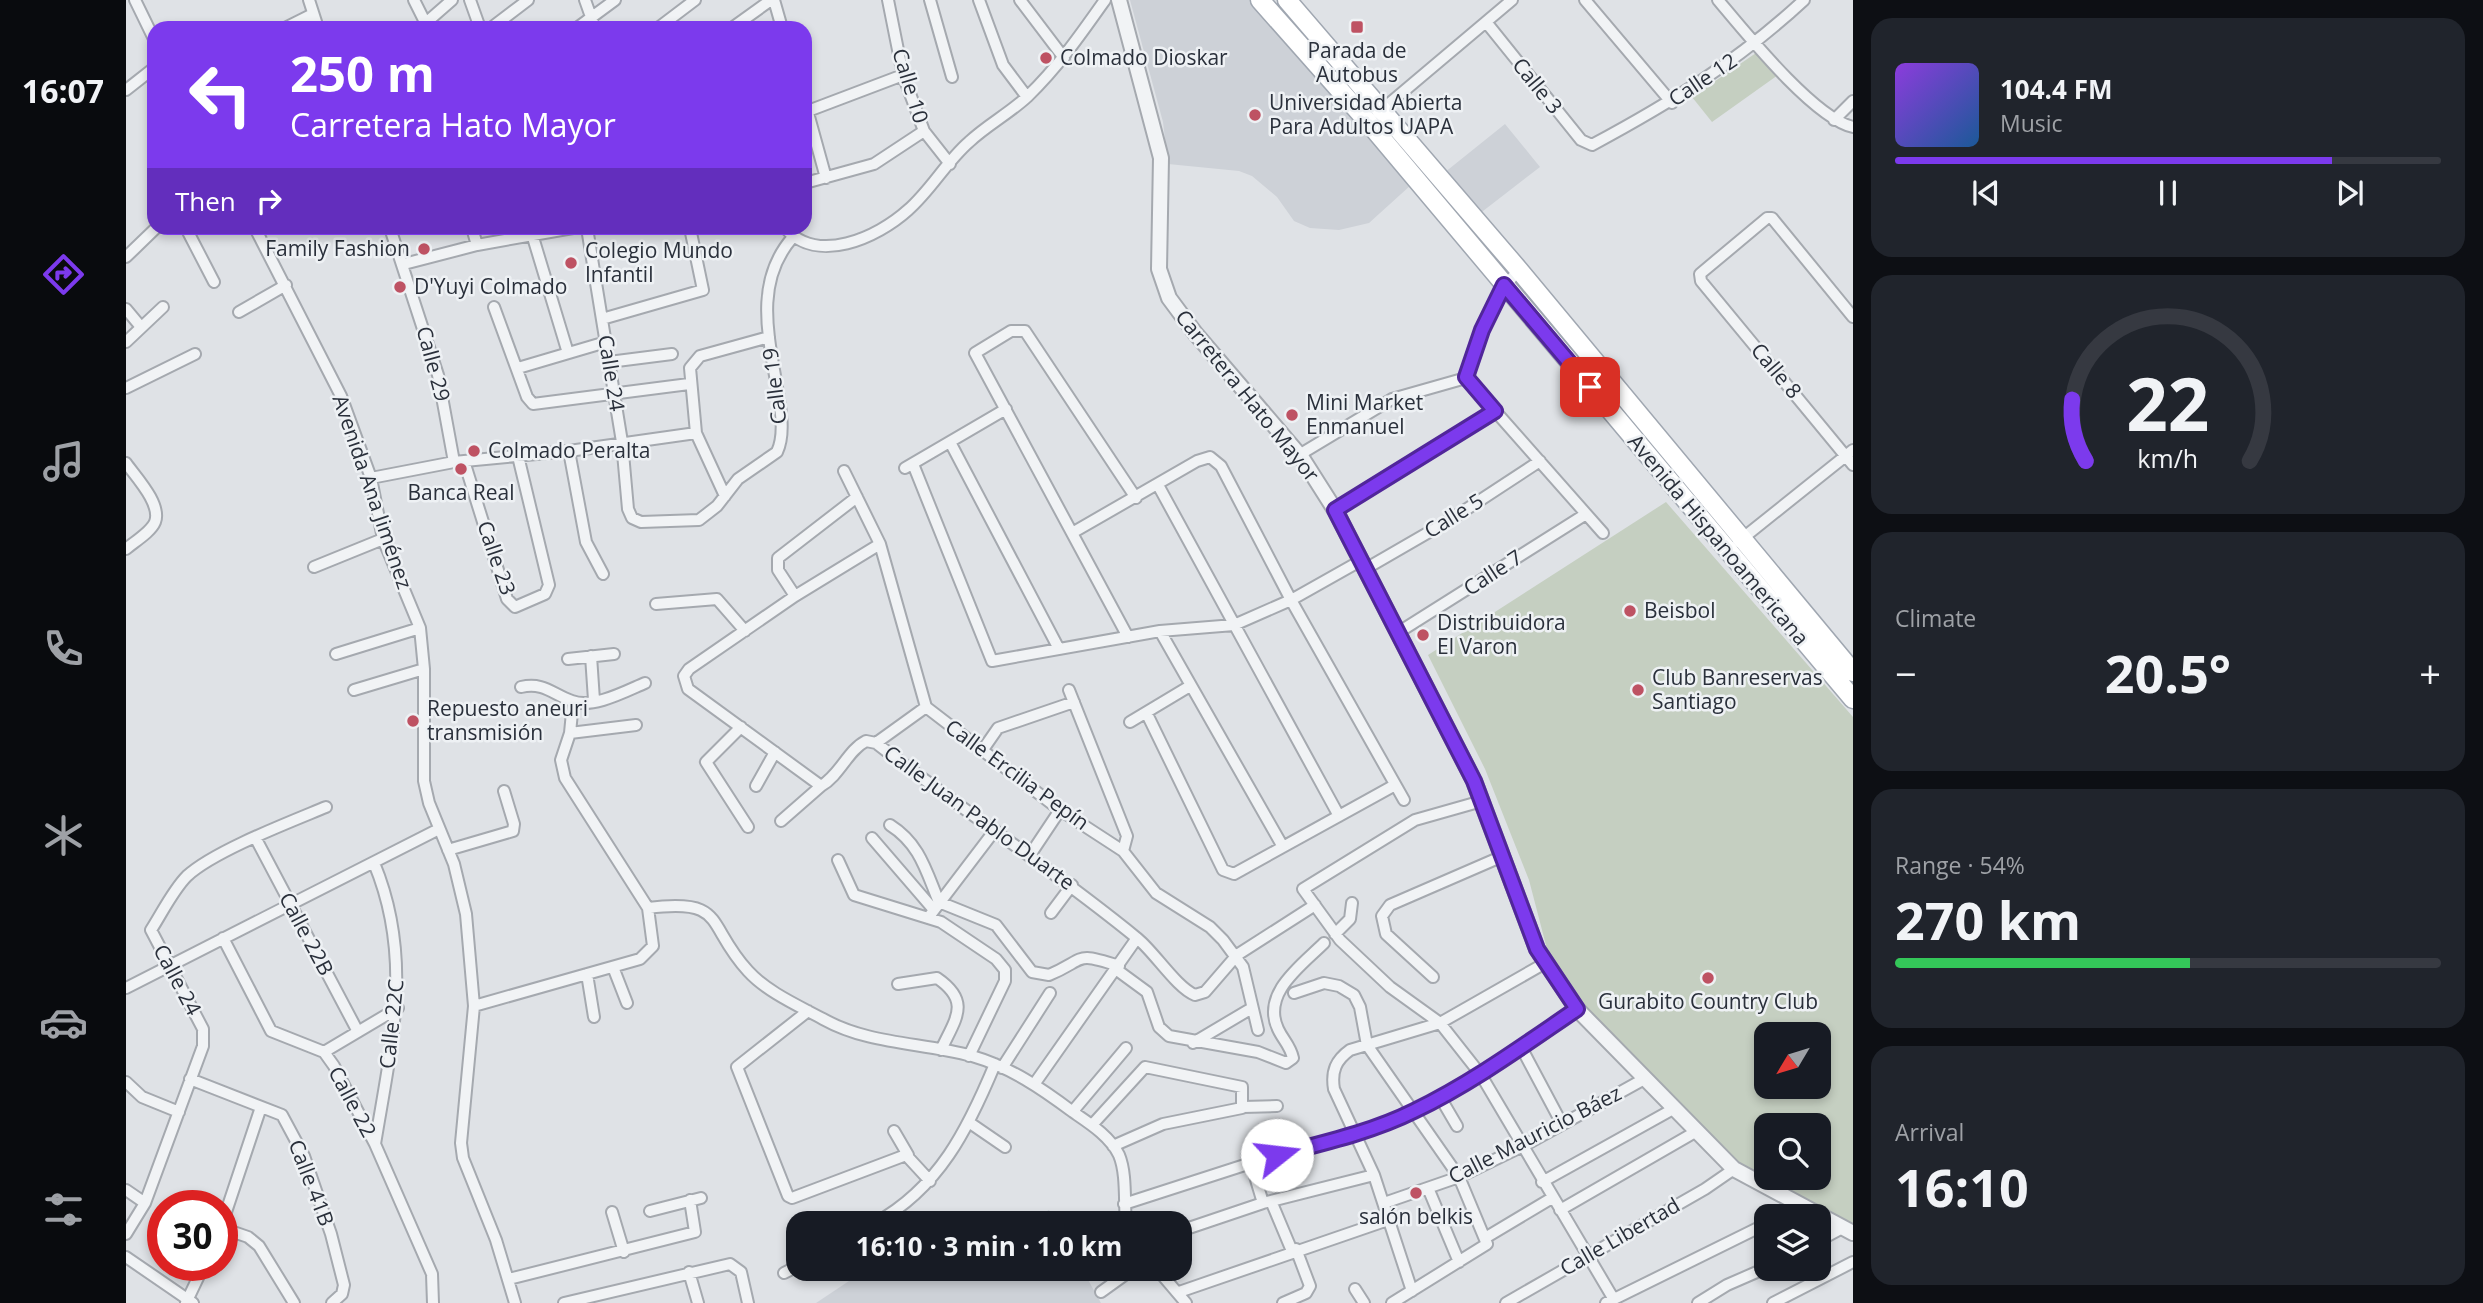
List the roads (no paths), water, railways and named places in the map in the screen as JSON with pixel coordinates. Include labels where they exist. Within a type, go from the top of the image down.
[{"type":"main road","name":"Avenida Hispanoamericana","points":[[1260,0],[1368,122],[1853,699]]},
{"type":"main road","name":"Avenida Hispanoamericana","points":[[1287,0],[1519,270],[1853,672]]},
{"type":"street","points":[[135,0],[147,25]]},
{"type":"street","points":[[309,0],[316,21]]},
{"type":"street","points":[[414,0],[421,21]]},
{"type":"street","points":[[427,21],[452,0]]},
{"type":"street","points":[[470,0],[478,21]]},
{"type":"street","points":[[493,21],[528,0]]},
{"type":"street","points":[[585,0],[593,21]]},
{"type":"street","points":[[594,21],[615,0]]},
{"type":"street","points":[[667,21],[695,0]]},
{"type":"street","points":[[742,21],[772,0],[780,21]]},
{"type":"street","name":"Calle 10","points":[[888,0],[903,75],[924,131],[950,164]]},
{"type":"street","points":[[930,0],[952,77]]},
{"type":"street","points":[[979,0],[987,30],[1003,65],[1027,97]]},
{"type":"street","points":[[1020,0],[1064,58]]},
{"type":"street","points":[[793,235],[804,244],[828,247],[868,235],[907,211],[967,143],[1027,97],[1064,58],[1105,0]]},
{"type":"street","name":"Carretera Hato Mayor","points":[[1119,0],[1161,158],[1159,269],[1169,298],[1195,333],[1299,455],[1335,510],[1365,564],[1482,802],[1537,949],[1577,1009],[1734,1169],[1802,1204]]},
{"type":"street","points":[[1368,122],[1512,0]]},
{"type":"street","points":[[1585,0],[1672,103]]},
{"type":"street","points":[[1718,0],[1756,44],[1834,120],[1853,127]]},
{"type":"street","name":"Calle 12","points":[[1592,145],[1672,103],[1756,44],[1804,0]]},
{"type":"street","points":[[299,21],[313,14]]},
{"type":"street","name":"Calle 3","points":[[1486,22],[1581,140],[1592,145]]},
{"type":"street","points":[[126,90],[147,74]]},
{"type":"street","points":[[812,104],[903,75]]},
{"type":"street","points":[[1834,120],[1853,101]]},
{"type":"street","points":[[812,128],[826,178]]},
{"type":"street","points":[[812,181],[874,164],[924,131]]},
{"type":"street","name":"Calle 8","points":[[1851,457],[1700,277],[1738,241],[1767,218],[1772,218],[1853,317]]},
{"type":"street","points":[[126,257],[149,235]]},
{"type":"street","points":[[190,235],[214,282]]},
{"type":"street","name":"Avenida Ana Jiménez","points":[[258,235],[341,396],[371,478],[383,539],[420,628],[424,669],[424,781],[429,803],[448,850],[466,914],[474,1006],[461,1143],[463,1157],[509,1279],[515,1303]]},
{"type":"street","name":"Calle 29","points":[[393,235],[438,375],[459,461]]},
{"type":"street","points":[[474,235],[477,245]]},
{"type":"street","points":[[404,264],[515,235]]},
{"type":"street","points":[[528,235],[568,353]]},
{"type":"street","name":"Calle 24","points":[[588,235],[622,442],[628,509],[632,518]]},
{"type":"street","points":[[602,319],[703,290],[691,235]]},
{"type":"street","name":"Calle 19","points":[[632,518],[641,522],[699,520],[708,515],[738,479],[773,457],[780,446],[782,412],[769,337],[767,282],[788,235]]},
{"type":"street","points":[[1466,377],[1482,330],[1504,285],[1519,270]]},
{"type":"street","points":[[239,312],[286,285]]},
{"type":"street","points":[[126,342],[163,307]]},
{"type":"street","points":[[494,307],[527,397],[533,404],[690,384]]},
{"type":"street","points":[[126,309],[141,327]]},
{"type":"street","points":[[1128,637],[975,353],[1011,331],[1024,331],[1136,498]]},
{"type":"street","points":[[725,496],[696,433],[690,368],[700,356],[769,337]]},
{"type":"street","points":[[518,368],[606,342]]},
{"type":"street","points":[[126,388],[195,354]]},
{"type":"street","points":[[609,362],[672,354]]},
{"type":"street","points":[[1299,455],[1392,398],[1466,377]]},
{"type":"street","points":[[1466,377],[1603,533]]},
{"type":"street","points":[[1006,409],[950,442],[1059,649]]},
{"type":"street","points":[[1335,510],[1495,411]]},
{"type":"street","points":[[371,478],[459,461],[569,451],[696,433]]},
{"type":"street","name":"Calle 5","points":[[950,442],[909,466],[992,661],[1160,631],[1234,625],[1291,600],[1450,520],[1540,461]]},
{"type":"street","points":[[569,451],[586,542],[603,574]]},
{"type":"street","name":"Calle 23","points":[[459,461],[508,599],[512,605],[520,606],[545,594],[549,585],[518,456]]},
{"type":"street","points":[[1072,533],[1197,461],[1210,457],[1221,466],[1291,600],[1404,800]]},
{"type":"street","points":[[1728,551],[1851,457]]},
{"type":"street","points":[[126,463],[151,499],[156,514],[152,526],[126,549]]},
{"type":"street","name":"Calle Ercilia Pepín","points":[[844,471],[880,544],[926,707],[1060,810],[1123,851],[1148,886],[1210,928],[1237,955],[1258,1030]]},
{"type":"street","points":[[1158,485],[1339,816]]},
{"type":"street","points":[[795,596],[778,570],[778,558],[857,496]]},
{"type":"street","name":"Calle 7","points":[[1399,632],[1586,514]]},
{"type":"street","points":[[314,566],[383,539]]},
{"type":"street","points":[[821,786],[692,692],[684,680],[689,670],[795,596],[880,544]]},
{"type":"street","points":[[656,604],[717,599],[723,602],[745,631]]},
{"type":"street","points":[[335,654],[420,628]]},
{"type":"street","points":[[1160,631],[1283,847]]},
{"type":"street","points":[[568,659],[614,654]]},
{"type":"street","points":[[591,656],[594,700]]},
{"type":"street","points":[[354,690],[424,669]]},
{"type":"street","points":[[521,687],[536,684],[573,702],[594,700],[646,683]]},
{"type":"street","points":[[1130,722],[1190,686]]},
{"type":"street","points":[[1069,690],[1126,836],[1123,851]]},
{"type":"street","points":[[474,1006],[640,959],[650,952],[653,939],[648,908],[565,778],[561,760],[570,733],[573,702]]},
{"type":"street","points":[[982,751],[999,728],[1074,702]]},
{"type":"street","points":[[876,743],[926,707]]},
{"type":"street","points":[[1147,714],[1223,870],[1234,874],[1395,785]]},
{"type":"street","points":[[570,733],[636,725]]},
{"type":"street","points":[[741,727],[706,762],[748,827]]},
{"type":"street","name":"Calle Juan Pablo Duarte","points":[[781,821],[834,777],[859,745],[866,741],[876,743],[1072,885],[1137,938],[1195,995],[1205,992],[1237,955]]},
{"type":"street","points":[[756,786],[775,752]]},
{"type":"street","points":[[448,850],[513,831],[514,824],[504,791]]},
{"type":"street","points":[[1482,802],[1415,820],[1304,887],[1335,933],[1391,986],[1440,1023],[1481,1075],[1587,1255],[1610,1301],[1754,1230]]},
{"type":"street","name":"Calle 24","points":[[126,1234],[145,1203],[203,1046],[202,1029],[151,930],[186,878],[256,837],[326,807]]},
{"type":"street","points":[[1030,855],[1060,810]]},
{"type":"street","points":[[890,825],[916,847],[925,863],[934,910]]},
{"type":"street","points":[[126,988],[439,829]]},
{"type":"street","points":[[934,910],[995,830]]},
{"type":"street","name":"Calle 22B","points":[[256,837],[357,1030]]},
{"type":"street","points":[[872,838],[951,928],[996,959],[1005,970],[1005,981],[969,1056]]},
{"type":"street","points":[[1433,977],[1385,934],[1382,916],[1390,905],[1503,856]]},
{"type":"street","points":[[838,860],[855,895],[996,925],[1025,967],[1038,974],[1049,975],[1069,961],[1087,957],[1118,968],[1147,992],[1159,1027],[1169,1036],[1258,1052],[1286,1063],[1293,1058],[1290,1044],[1278,1030],[1274,1011],[1276,996],[1324,943]]},
{"type":"street","name":"Calle 22C","points":[[374,863],[389,907],[397,959],[398,1008],[375,1144]]},
{"type":"street","points":[[1051,914],[1072,885]]},
{"type":"street","points":[[1335,933],[1350,919],[1352,903]]},
{"type":"street","points":[[648,908],[675,905],[699,908],[719,928],[747,971],[808,1011],[874,1040],[969,1056],[1035,1083],[1092,1125],[1113,1146],[1122,1166],[1125,1211]]},
{"type":"street","points":[[1237,955],[1315,905]]},
{"type":"street","name":"Calle 22","points":[[223,938],[271,1031],[324,1052],[375,1144],[432,1274],[433,1303]]},
{"type":"street","points":[[1035,1083],[1137,938]]},
{"type":"street","points":[[1412,1291],[1374,1175],[1334,1088],[1332,1077],[1338,1059],[1367,1045],[1440,1023],[1547,962]]},
{"type":"street","points":[[613,967],[627,1003]]},
{"type":"street","points":[[1299,968],[1311,985]]},
{"type":"street","points":[[587,974],[594,1017]]},
{"type":"street","points":[[898,985],[937,978],[955,992],[958,1010],[941,1050]]},
{"type":"street","points":[[1294,993],[1311,985],[1324,983],[1339,986],[1354,995],[1360,1007],[1367,1045],[1459,1177],[1486,1241]]},
{"type":"street","points":[[893,1211],[930,1181],[959,1144],[998,1066],[1050,993]]},
{"type":"street","points":[[324,1052],[398,1008]]},
{"type":"street","points":[[1193,1042],[1252,1008]]},
{"type":"street","points":[[1124,1203],[1357,1133],[1413,1112],[1481,1075],[1577,1009]]},
{"type":"street","points":[[808,1011],[737,1067],[788,1196],[792,1198],[908,1155]]},
{"type":"street","points":[[1521,1047],[1562,1124]]},
{"type":"street","points":[[1073,1111],[1126,1048]]},
{"type":"street","points":[[1092,1125],[1147,1067],[1241,1086],[1243,1107]]},
{"type":"street","name":"Calle Mauricio Báez","points":[[1384,1203],[1459,1177],[1523,1146],[1646,1078]]},
{"type":"street","name":"Calle 41B","points":[[190,1079],[282,1115],[304,1156],[331,1234],[344,1285],[342,1294],[332,1303]]},
{"type":"street","points":[[126,1082],[142,1097],[179,1112]]},
{"type":"street","points":[[1440,1097],[1457,1126]]},
{"type":"street","points":[[1113,1146],[1163,1124],[1243,1107],[1277,1106]]},
{"type":"street","points":[[234,1190],[261,1107]]},
{"type":"street","points":[[1542,1182],[1675,1108]]},
{"type":"street","points":[[970,1123],[1005,1147]]},
{"type":"street","points":[[894,1131],[908,1155],[930,1181]]},
{"type":"street","points":[[1560,1210],[1697,1131]]},
{"type":"street","points":[[1251,1163],[1267,1202],[1294,1250],[1310,1286],[1306,1293],[1283,1303]]},
{"type":"street","name":"Calle Libertad","points":[[1506,1303],[1705,1189],[1734,1169]]},
{"type":"street","points":[[1192,1227],[1267,1202],[1374,1175]]},
{"type":"street","points":[[1428,1188],[1459,1262]]},
{"type":"street","points":[[126,1189],[145,1203]]},
{"type":"street","points":[[1392,1303],[1459,1262],[1552,1198]]},
{"type":"street","points":[[509,1279],[695,1232],[695,1199],[650,1211]]},
{"type":"street","points":[[612,1212],[624,1252]]},
{"type":"street","points":[[1179,1292],[1294,1250],[1388,1220]]},
{"type":"street","name":"Carretera Hato Mayor","points":[[1831,1220],[1848,1230]]},
{"type":"street","points":[[1831,1236],[1848,1230]]},
{"type":"street","points":[[238,1233],[259,1246],[294,1303]]},
{"type":"street","points":[[126,1256],[189,1302],[198,1281]]},
{"type":"street","points":[[1773,1303],[1853,1262]]},
{"type":"street","points":[[564,1303],[730,1264],[737,1266],[748,1303]]},
{"type":"street","points":[[690,1272],[698,1303]]},
{"type":"street","points":[[1699,1303],[1727,1284],[1754,1273]]},
{"type":"street","points":[[1101,1292],[1116,1281]]},
{"type":"street","points":[[1168,1281],[1186,1303]]},
{"type":"street","points":[[1354,1289],[1364,1303]]},
{"type":"place","name":"Parada de Autobus","points":[[1357,27]]},
{"type":"place","name":"Colmado Dioskar","points":[[1046,58]]},
{"type":"place","name":"Universidad Abierta Para Adultos UAPA","points":[[1255,115]]},
{"type":"place","name":"Family Fashion","points":[[424,249]]},
{"type":"place","name":"Colegio Mundo Infantil","points":[[571,263]]},
{"type":"place","name":"D'Yuyi Colmado","points":[[400,287]]},
{"type":"place","name":"Mini Market Enmanuel","points":[[1292,415]]},
{"type":"place","name":"Colmado Peralta","points":[[474,451]]},
{"type":"place","name":"Banca Real","points":[[461,469]]},
{"type":"place","name":"Beisbol","points":[[1630,611]]},
{"type":"place","name":"Distribuidora El Varon","points":[[1423,635]]},
{"type":"place","name":"Club Banreservas Santiago","points":[[1638,690]]},
{"type":"place","name":"Repuesto aneuri transmisión","points":[[413,721]]},
{"type":"place","name":"Gurabito Country Club","points":[[1708,978]]},
{"type":"place","name":"salón belkis","points":[[1416,1193]]}]
